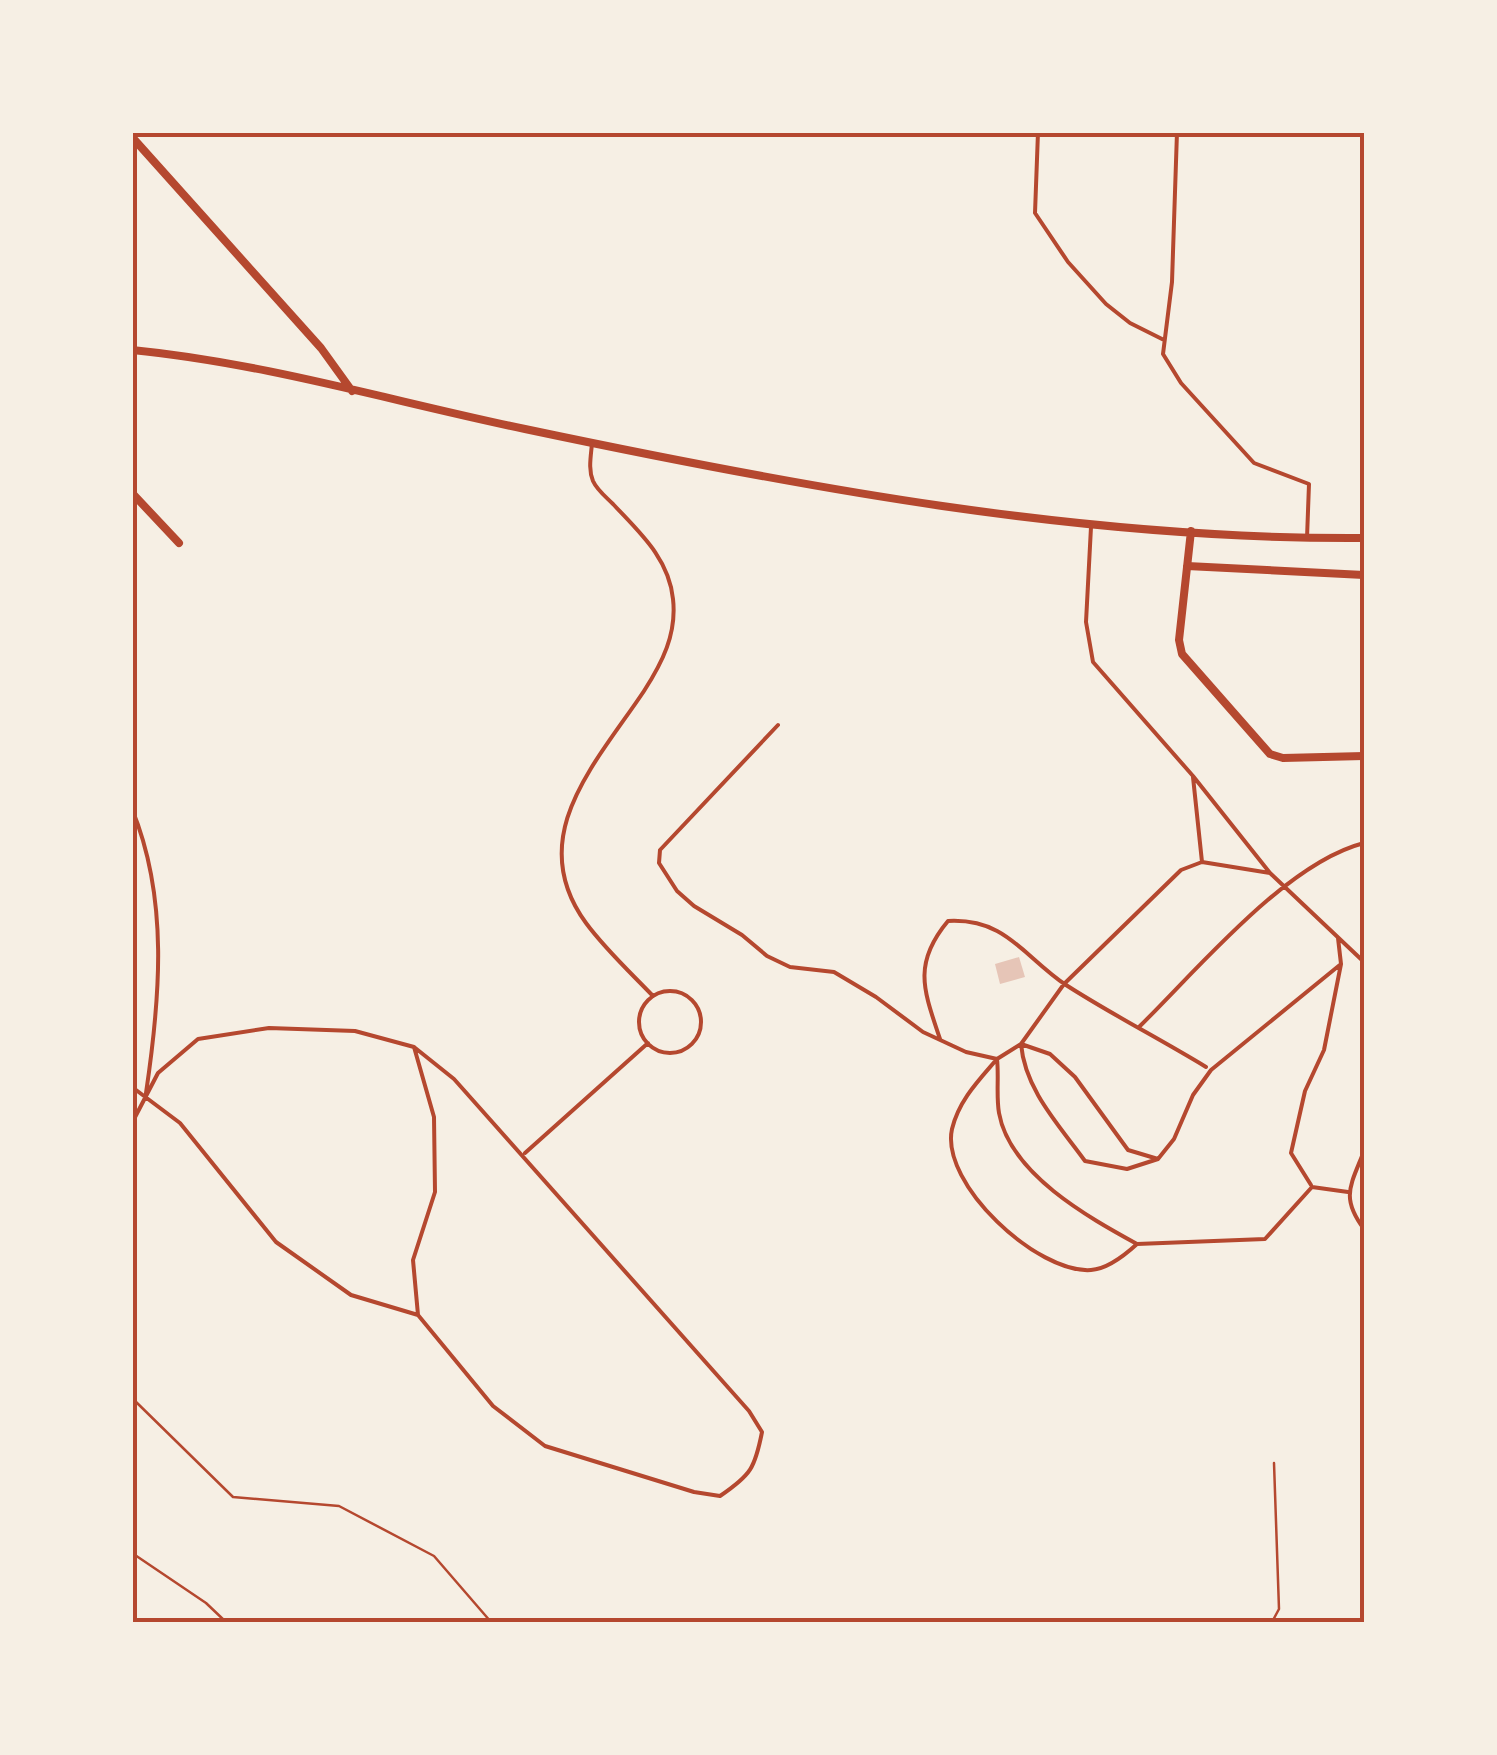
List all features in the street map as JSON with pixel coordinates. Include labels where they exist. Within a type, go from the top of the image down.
[{"type":"street","points":[[132,137],[321,348],[352,391]]},
{"type":"street","points":[[132,350],[225,364],[592,443],[847,490],[1092,522],[1307,538],[1364,538]]},
{"type":"street","points":[[132,494],[180,543]]},
{"type":"street","points":[[1190,531],[1178,640],[1182,654],[1270,754],[1283,758],[1364,756]]},
{"type":"street","points":[[1187,566],[1364,575]]},
{"type":"lane","points":[[1038,132],[1035,213],[1068,262],[1106,304],[1130,324],[1164,340]]},
{"type":"lane","points":[[1178,132],[1172,282],[1164,354],[1182,382],[1254,463],[1309,484],[1307,538]]},
{"type":"lane","points":[[592,443],[590,469],[594,484],[656,550],[667,572],[674,621],[668,648],[657,671],[577,791],[564,819],[562,869],[567,889],[587,925],[653,996]]},
{"type":"lane","points":[[1092,522],[1086,622],[1093,662],[1270,874],[1363,959]]},
{"type":"lane","points":[[778,726],[660,850],[659,864],[694,906],[767,956],[790,967],[834,972],[940,1040],[966,1052],[998,1059]]},
{"type":"lane","points":[[1192,776],[1202,862]]},
{"type":"lane","points":[[132,809],[146,842],[157,912],[158,1016],[146,1098]]},
{"type":"lane","points":[[1140,1026],[1283,886],[1338,850],[1364,843]]},
{"type":"lane","points":[[1138,1244],[1094,1270],[1062,1268],[1024,1246],[972,1193],[954,1160],[952,1131],[969,1090],[998,1059],[1021,1044],[1064,984],[1181,870],[1202,862],[1270,874]]},
{"type":"lane","points":[[940,1040],[923,990],[924,963],[932,940],[948,921],[972,920],[1010,938],[1064,984],[1206,1067]]},
{"type":"lane","points":[[1312,1187],[1292,1153],[1305,1090],[1324,1050],[1340,964],[1338,938]]},
{"type":"lane","points":[[1021,1044],[1023,1067],[1039,1098],[1085,1161],[1127,1169],[1158,1160],[1174,1139],[1193,1095],[1210,1070],[1340,964]]},
{"type":"lane","points":[[664,992],[685,994],[694,1001],[702,1026],[692,1044],[678,1052],[656,1050],[648,1043],[640,1014],[653,996],[664,992]]},
{"type":"lane","points":[[132,1087],[146,1098],[180,1123],[276,1242],[351,1295],[418,1315],[493,1406],[545,1446],[694,1492],[720,1496],[744,1480],[756,1464],[762,1432],[750,1411],[454,1079],[414,1047],[354,1030],[268,1028],[198,1040],[158,1073],[146,1098],[132,1123]]},
{"type":"lane","points":[[523,1155],[648,1043]]},
{"type":"lane","points":[[1021,1044],[1050,1054],[1075,1077],[1128,1150],[1158,1160]]},
{"type":"lane","points":[[414,1047],[434,1117],[435,1192],[413,1260],[418,1315]]},
{"type":"lane","points":[[998,1059],[999,1114],[1013,1146],[1062,1199],[1138,1244],[1265,1238],[1312,1187]]},
{"type":"lane","points":[[1364,1151],[1348,1192],[1351,1212],[1364,1229]]},
{"type":"lane","points":[[1312,1187],[1348,1192]]},
{"type":"path","points":[[132,1398],[233,1497],[339,1506],[434,1556],[492,1622]]},
{"type":"path","points":[[1272,1622],[1278,1609],[1274,1464]]},
{"type":"path","points":[[132,1553],[206,1603],[226,1622]]},
{"type":"building","points":[[1019,957],[1025,977],[1000,984],[995,964]]}]
